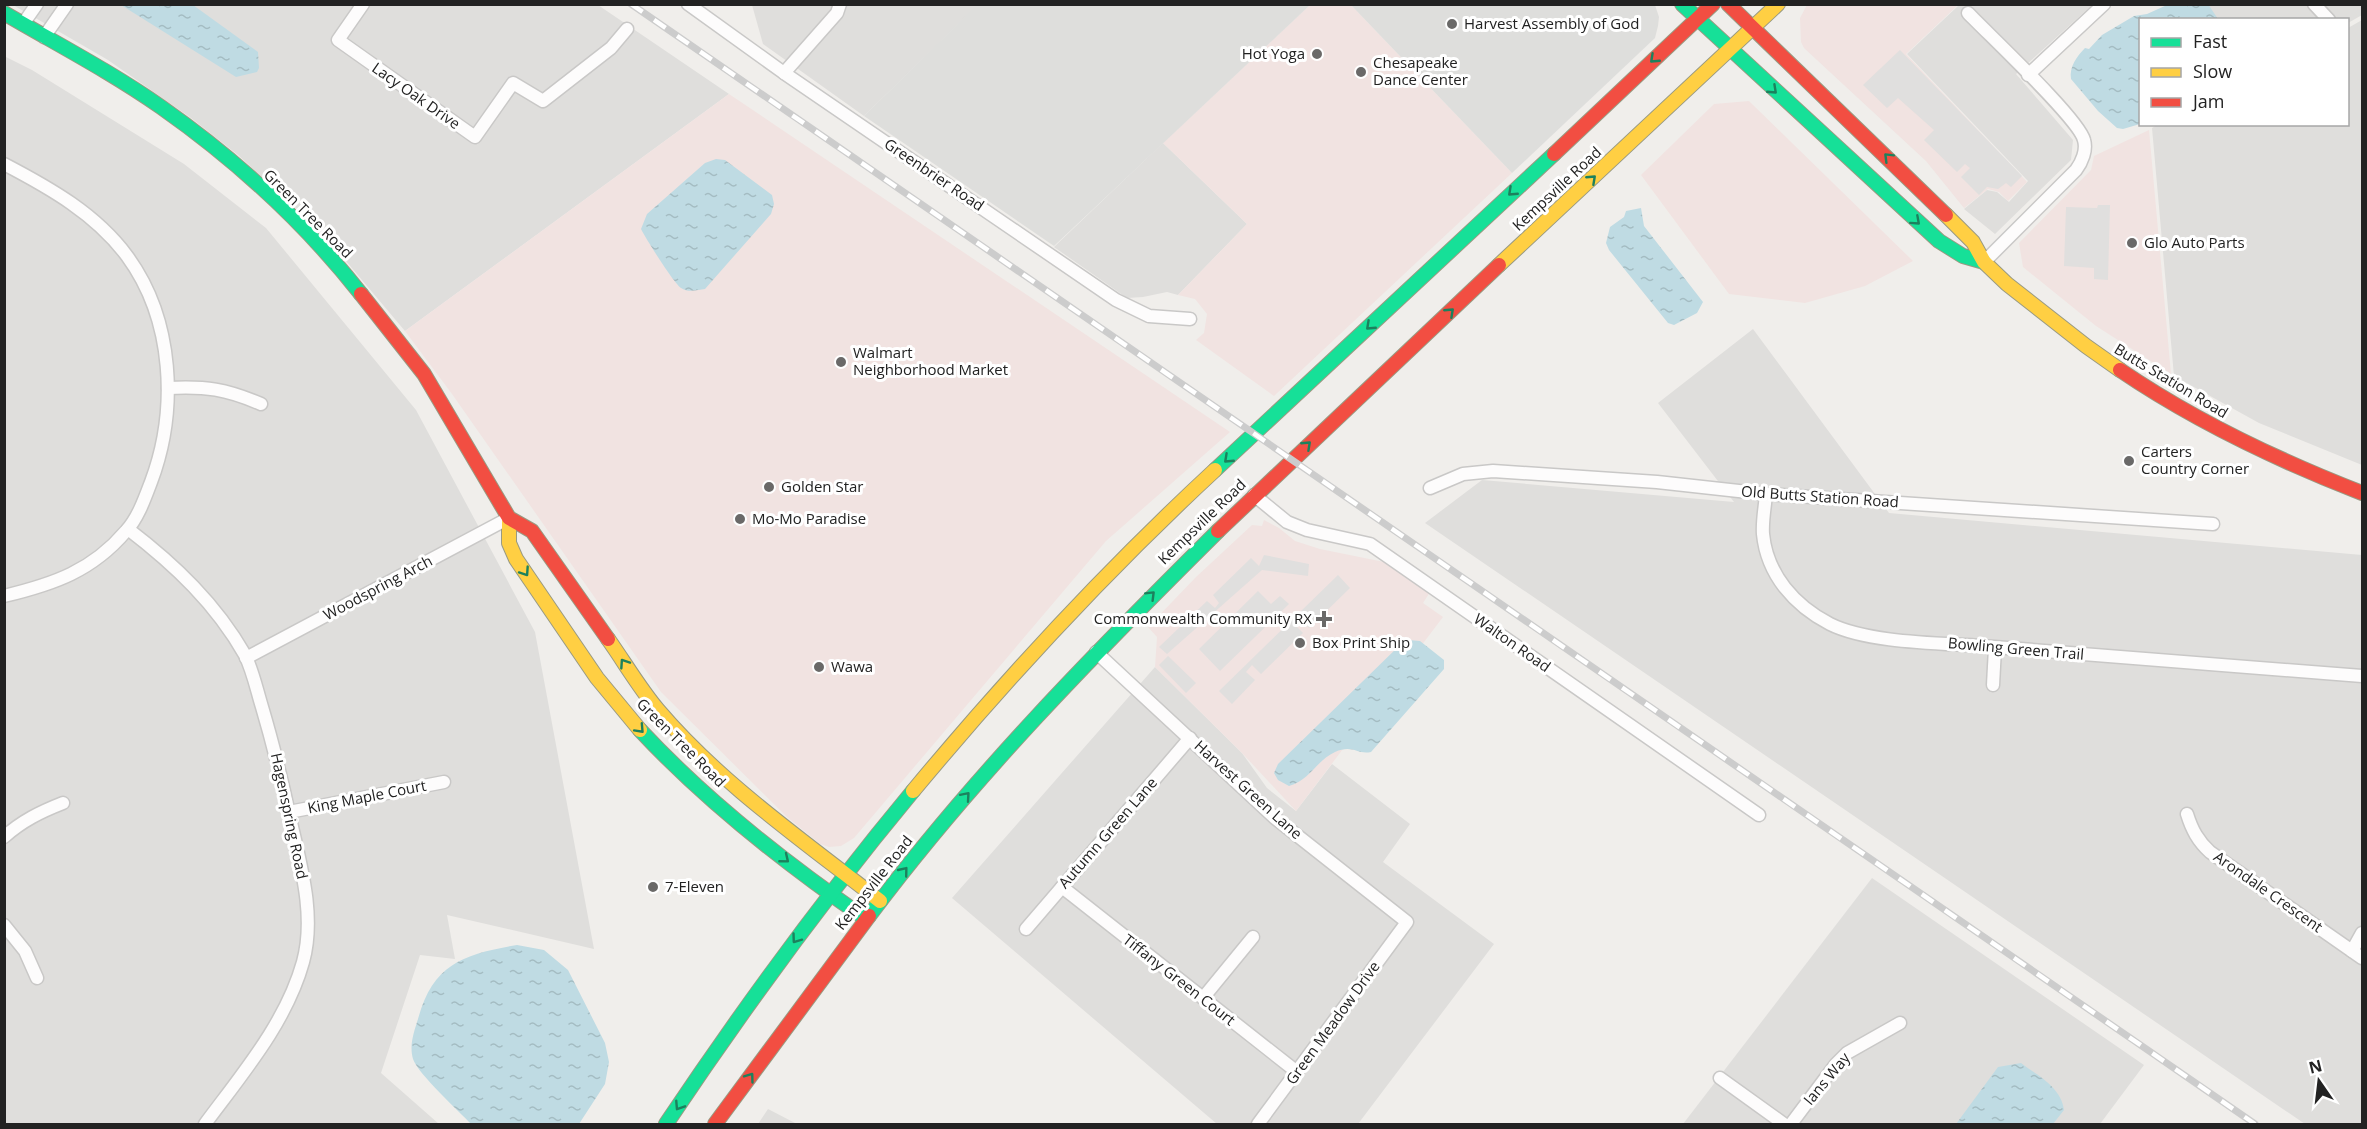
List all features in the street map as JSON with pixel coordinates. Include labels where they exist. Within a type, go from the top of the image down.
[{"type":"main road","name":"Butts Station Road","points":[[1682,4],[1939,241],[1963,256],[1984,262]]},
{"type":"main road","name":"Kempsville Road","points":[[666,1125],[756,993],[844,874],[976,716],[1040,645],[1135,546],[1713,4]]},
{"type":"main road","name":"Butts Station Road","points":[[1728,4],[1958,226],[1974,243],[1984,262],[2037,309],[2089,350],[2138,382],[2248,444],[2362,493]]},
{"type":"main road","name":"Kempsville Road","points":[[715,1125],[880,901],[951,813],[1096,652],[1254,495],[1778,4]]},
{"type":"main road","name":"Green Tree Road","points":[[4,13],[161,107],[227,158],[261,188],[338,265],[424,374],[509,518],[532,531],[537,537],[658,710],[748,798],[880,901]]},
{"type":"main road","name":"Green Tree Road","points":[[509,518],[509,543],[516,560],[626,714],[660,750],[711,797],[829,894],[866,919]]},
{"type":"street","points":[[23,24],[37,4]]},
{"type":"street","points":[[44,37],[67,4]]},
{"type":"street","name":"Lacy Oak Drive","points":[[363,4],[338,40],[475,137],[513,83],[543,101],[611,48],[627,29]]},
{"type":"street","name":"Greenbrier Road","points":[[688,4],[784,73],[1116,300],[1149,316],[1190,319]]},
{"type":"street","points":[[784,73],[837,13],[840,4]]},
{"type":"street","points":[[2028,75],[2104,4]]},
{"type":"street","points":[[2314,4],[2327,18]]},
{"type":"street","points":[[1968,13],[2080,131],[2084,139],[2083,155],[2076,170],[1984,262]]},
{"type":"street","points":[[4,164],[78,207],[105,230],[128,256],[146,287],[159,319],[166,354],[168,388],[165,426],[158,462],[146,496],[128,529],[107,550],[58,582],[4,596]]},
{"type":"street","points":[[168,388],[200,387],[232,392],[261,404]]},
{"type":"street","name":"Old Butts Station Road","points":[[1430,488],[1463,474],[1493,471],[1657,482],[1766,494],[2213,524]]},
{"type":"street","name":"Bowling Green Trail","points":[[1766,494],[1763,532],[1768,561],[1779,582],[1792,597],[1829,624],[1852,634],[1995,648],[2362,676]]},
{"type":"street","name":"Walton Road","points":[[1254,495],[1287,522],[1307,530],[1370,544],[1759,815]]},
{"type":"street","name":"Woodspring Arch","points":[[246,658],[509,518]]},
{"type":"street","name":"Hagenspring Road","points":[[128,529],[163,556],[194,586],[222,620],[246,658],[272,740],[306,901],[307,930],[303,962],[292,996],[278,1022],[210,1123]]},
{"type":"street","points":[[1993,685],[1995,648]]},
{"type":"street","name":"Harvest Green Lane","points":[[1096,652],[1275,818],[1407,922]]},
{"type":"street","name":"Autumn Green Lane","points":[[1026,929],[1190,738]]},
{"type":"street","name":"King Maple Court","points":[[289,812],[444,782]]},
{"type":"street","points":[[4,837],[15,827],[38,813],[63,803]]},
{"type":"street","name":"Arondale Crescent","points":[[2187,814],[2192,830],[2201,845],[2357,954]]},
{"type":"street","name":"Tiffany Green Court","points":[[1062,887],[1297,1071]]},
{"type":"street","name":"Green Meadow Drive","points":[[1258,1125],[1407,922]]},
{"type":"street","points":[[4,925],[25,951],[37,978]]},
{"type":"street","points":[[2357,954],[2362,933]]},
{"type":"street","points":[[1203,998],[1253,937]]},
{"type":"street","name":"Ians Way","points":[[1791,1125],[1836,1064],[1847,1053],[1900,1023]]},
{"type":"street","points":[[1720,1078],[1784,1125]]},
{"type":"shaded area","points":[[978,4],[1310,5],[1054,246],[864,116]]},
{"type":"shaded area","points":[[13,5],[598,5],[729,94],[405,331],[340,254],[297,209],[238,155],[191,118],[108,60]]},
{"type":"shaded area","points":[[752,5],[978,5],[864,116],[763,44]]},
{"type":"shaded area","points":[[1310,5],[1351,5],[1512,173],[1274,396],[1196,340],[1204,333],[1207,314],[1195,299],[1178,295],[1247,224],[1163,143]]},
{"type":"shaded area","points":[[1351,5],[1655,5],[1659,17],[1655,38],[1512,173]]},
{"type":"shaded area","points":[[1807,5],[1958,5],[1906,54],[2027,182],[2008,201],[1999,192],[1988,189],[1964,208],[1926,161],[1804,48],[1801,42],[1800,18]]},
{"type":"shaded area","points":[[1959,5],[2092,5],[2016,74],[2073,140],[2071,160],[1995,234],[1964,209],[1987,190],[1997,192],[2009,202],[2028,181],[1907,54]]},
{"type":"shaded area","points":[[2190,5],[2362,5],[2362,15],[2349,22],[2349,18],[2203,18]]},
{"type":"shaded area","points":[[2362,20],[2362,465],[2259,423],[2174,376],[2152,128],[2156,126],[2349,126],[2349,27]]},
{"type":"shaded area","points":[[1900,50],[2022,176],[2011,187],[2006,183],[1998,189],[1987,187],[1979,195],[1961,177],[1970,168],[1965,164],[1957,172],[1924,140],[1934,130],[1898,98],[1887,108],[1863,85]]},
{"type":"shaded area","points":[[4,56],[32,70],[184,164],[266,228],[416,410],[535,632],[594,949],[447,915],[455,959],[420,955],[381,1073],[439,1124],[5,1124]]},
{"type":"shaded area","points":[[729,94],[1230,432],[1106,541],[854,838],[841,846],[829,847],[820,844],[787,817],[661,692],[452,394],[405,331]]},
{"type":"shaded area","points":[[1749,101],[1913,261],[1865,286],[1805,303],[1729,294],[1641,175],[1714,104]]},
{"type":"shaded area","points":[[2149,130],[2171,374],[2096,326],[2023,267],[2019,243],[2091,170],[2094,156]]},
{"type":"shaded area","points":[[1163,143],[1247,224],[1178,295],[1167,292],[1127,298],[1054,247]]},
{"type":"shaded area","points":[[2098,205],[2110,205],[2108,280],[2094,279],[2094,268],[2064,266],[2066,207],[2097,208]]},
{"type":"shaded area","points":[[1753,329],[1889,513],[2362,555],[2362,1124],[2305,1124],[1425,523],[1482,480],[1734,502],[1658,403]]},
{"type":"shaded area","points":[[1264,520],[1295,541],[1320,549],[1394,564],[1432,589],[1423,603],[1443,617],[1296,811],[1242,753],[1155,667],[1157,637],[1148,627],[1196,577],[1252,525],[1262,526]]},
{"type":"shaded area","points":[[1264,555],[1309,564],[1308,576],[1262,570],[1167,654],[1159,647],[1207,601],[1215,608],[1219,603],[1213,595],[1251,558],[1259,566]]},
{"type":"shaded area","points":[[1338,575],[1350,588],[1309,628],[1301,619],[1295,625],[1303,633],[1261,674],[1252,665],[1246,672],[1255,680],[1232,704],[1219,691]]},
{"type":"shaded area","points":[[1258,591],[1271,604],[1280,596],[1289,604],[1220,671],[1199,649]]},
{"type":"shaded area","points":[[1168,656],[1196,683],[1186,693],[1159,665]]},
{"type":"shaded area","points":[[1155,667],[1242,753],[1267,788],[1296,811],[1332,764],[1410,824],[1383,862],[1494,944],[1358,1124],[1217,1124],[952,898]]},
{"type":"shaded area","points":[[1872,878],[2144,1065],[2100,1124],[1683,1124]]},
{"type":"shaded area","points":[[768,1109],[797,1124],[758,1124]]},
{"type":"water","points":[[2208,4],[2217,18],[2139,18],[2139,124],[2123,129],[2117,128],[2098,111],[2071,79],[2074,62],[2085,48],[2089,49],[2102,35],[2134,16],[2147,14],[2167,5]]},
{"type":"water","points":[[121,5],[193,5],[258,52],[259,68],[257,72],[236,77]]},
{"type":"water","points":[[716,159],[725,160],[772,195],[774,204],[771,214],[705,289],[687,290],[681,288],[672,278],[641,229],[647,214],[705,163]]},
{"type":"water","points":[[1641,208],[1644,226],[1703,302],[1697,313],[1674,325],[1668,323],[1609,250],[1606,243],[1610,227],[1624,217],[1626,211]]},
{"type":"water","points":[[1420,641],[1444,660],[1444,669],[1371,752],[1341,750],[1323,760],[1296,783],[1289,786],[1278,780],[1274,773],[1278,764],[1403,642]]},
{"type":"water","points":[[517,945],[544,950],[568,970],[605,1043],[609,1062],[605,1084],[579,1124],[471,1124],[430,1083],[413,1059],[412,1039],[424,1000],[442,973],[454,964],[482,952]]},
{"type":"water","points":[[2021,1063],[2054,1088],[2062,1102],[2064,1110],[2053,1124],[1956,1124],[1998,1067]]},
{"type":"railway","points":[[631,4],[2255,1124]]},
{"type":"traffic: fast","points":[[1682,4],[1939,241],[1963,256],[1984,262]]},
{"type":"traffic: fast","points":[[4,13],[142,94],[216,148],[293,217],[361,294]]},
{"type":"traffic: fast","points":[[1215,470],[1554,154]]},
{"type":"traffic: fast","points":[[869,916],[950,814],[1036,717],[1218,531]]},
{"type":"traffic: fast","points":[[640,730],[720,807],[806,876],[866,919]]},
{"type":"traffic: fast","points":[[666,1124],[785,954],[913,791]]},
{"type":"traffic: slow","points":[[1499,265],[1778,4]]},
{"type":"traffic: slow","points":[[1946,215],[1973,242],[1984,262],[2007,284],[2120,370]]},
{"type":"traffic: slow","points":[[913,791],[1059,626],[1135,546],[1215,470]]},
{"type":"traffic: slow","points":[[509,518],[509,543],[516,559],[597,678],[640,730]]},
{"type":"traffic: slow","points":[[608,639],[651,702],[709,763],[764,811],[880,901]]},
{"type":"traffic: jam","points":[[1554,154],[1713,4]]},
{"type":"traffic: jam","points":[[1728,4],[1946,215]]},
{"type":"traffic: jam","points":[[1218,531],[1499,265]]},
{"type":"traffic: jam","points":[[361,294],[424,374],[509,518],[532,531],[608,639]]},
{"type":"traffic: jam","points":[[2120,370],[2207,423],[2299,467],[2362,493]]},
{"type":"traffic: jam","points":[[715,1124],[869,916]]},
{"type":"place","name":"Harvest Assembly of God","points":[[1452,24]]},
{"type":"place","name":"Hot Yoga","points":[[1317,54]]},
{"type":"place","name":"Chesapeake Dance Center","points":[[1361,72]]},
{"type":"place","name":"Glo Auto Parts","points":[[2132,243]]},
{"type":"place","name":"Walmart Neighborhood Market","points":[[841,362]]},
{"type":"place","name":"Carters Country Corner","points":[[2129,461]]},
{"type":"place","name":"Golden Star","points":[[769,487]]},
{"type":"place","name":"Mo-Mo Paradise","points":[[740,519]]},
{"type":"place","name":"Commonwealth Community RX","points":[[1324,619]]},
{"type":"place","name":"Box Print Ship","points":[[1300,643]]},
{"type":"place","name":"Wawa","points":[[819,667]]},
{"type":"place","name":"7-Eleven","points":[[653,887]]}]
